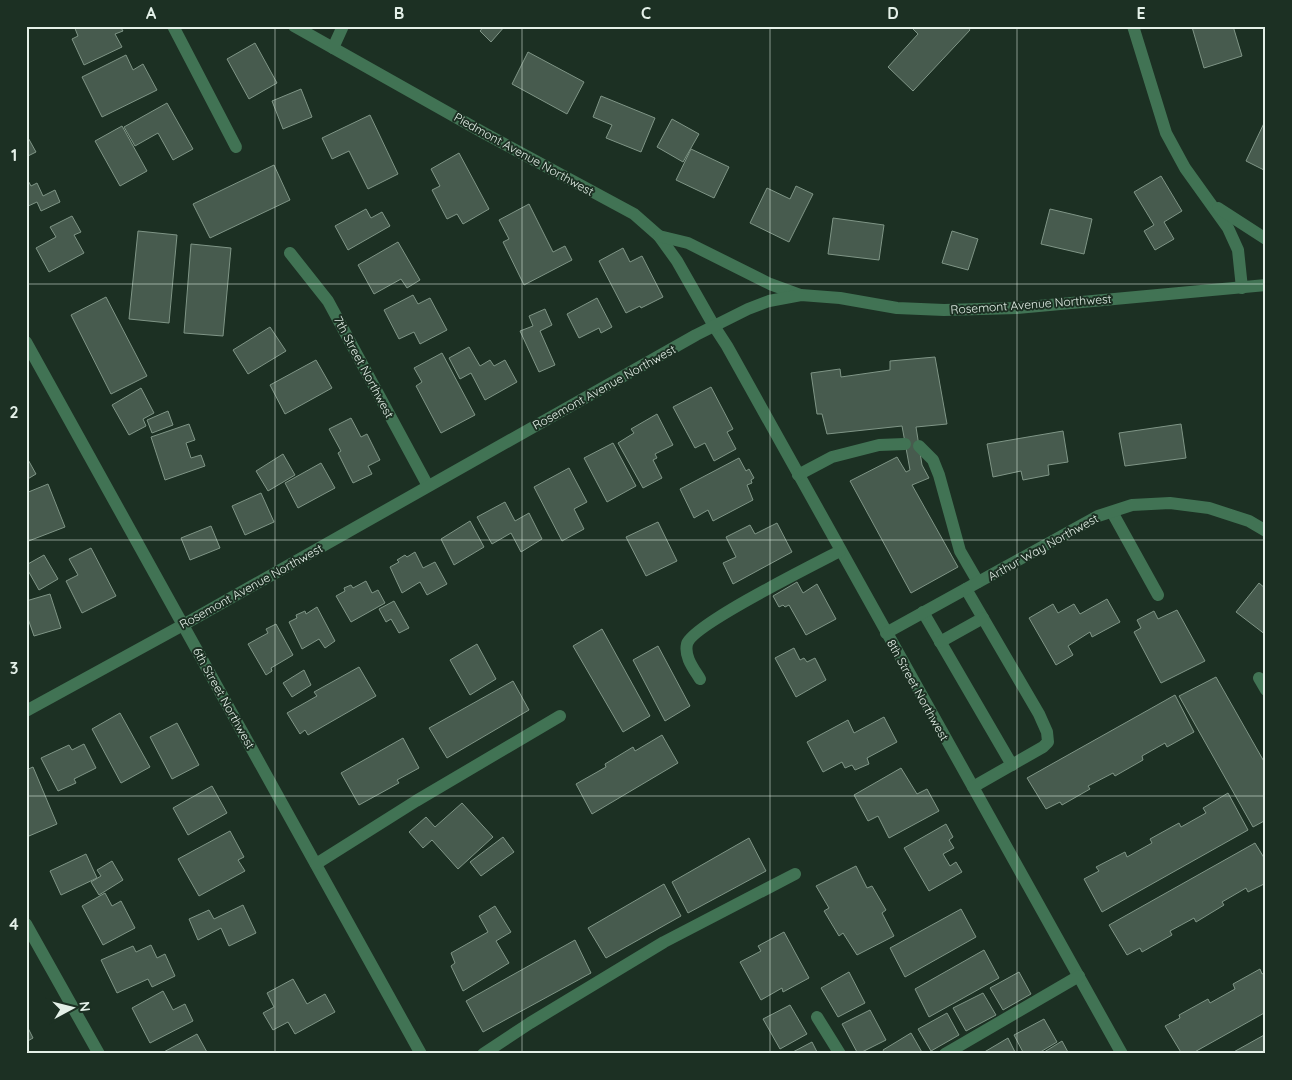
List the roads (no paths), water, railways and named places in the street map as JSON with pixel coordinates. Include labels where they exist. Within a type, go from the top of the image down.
[{"type":"street","points":[[173,26],[236,147]]},
{"type":"street","name":"Piedmont Avenue Northwest","points":[[294,26],[484,133],[634,214],[659,236],[678,261],[714,326]]},
{"type":"street","points":[[333,48],[343,26]]},
{"type":"street","points":[[1133,26],[1166,132],[1185,168],[1228,228],[1238,250],[1242,288]]},
{"type":"street","points":[[1209,203],[1266,239]]},
{"type":"street","points":[[659,236],[688,243],[770,284],[801,295]]},
{"type":"street","name":"7th Street Northwest","points":[[290,253],[328,301],[428,486]]},
{"type":"street","name":"Rosemont Avenue Northwest","points":[[26,711],[183,625],[714,326],[769,301],[801,295],[840,298],[897,308],[944,310],[1017,308],[1266,285]]},
{"type":"street","name":"8th Street Northwest","points":[[714,326],[727,346],[1122,1054]]},
{"type":"street","name":"6th Street Northwest","points":[[26,342],[422,1054]]},
{"type":"street","points":[[798,475],[832,457],[879,445],[905,444]]},
{"type":"street","points":[[919,446],[934,460],[960,551],[978,582]]},
{"type":"street","name":"Arthur Way Northwest","points":[[886,633],[1098,516],[1132,505],[1170,503],[1209,508],[1249,521],[1266,531]]},
{"type":"street","points":[[1112,512],[1158,595]]},
{"type":"street","points":[[700,679],[688,659],[687,643],[692,636],[718,618],[790,576],[840,551]]},
{"type":"street","points":[[966,589],[1039,714],[1047,732],[1048,742],[1043,747],[973,787]]},
{"type":"street","points":[[923,612],[1012,765]]},
{"type":"street","points":[[940,642],[983,618]]},
{"type":"street","points":[[1259,678],[1266,690]]},
{"type":"street","points":[[316,864],[416,801],[560,716]]},
{"type":"street","points":[[483,1054],[530,1023],[664,942],[795,874]]},
{"type":"street","points":[[26,924],[99,1054]]},
{"type":"street","points":[[945,1054],[1079,976]]},
{"type":"street","points":[[817,1017],[840,1054]]}]
